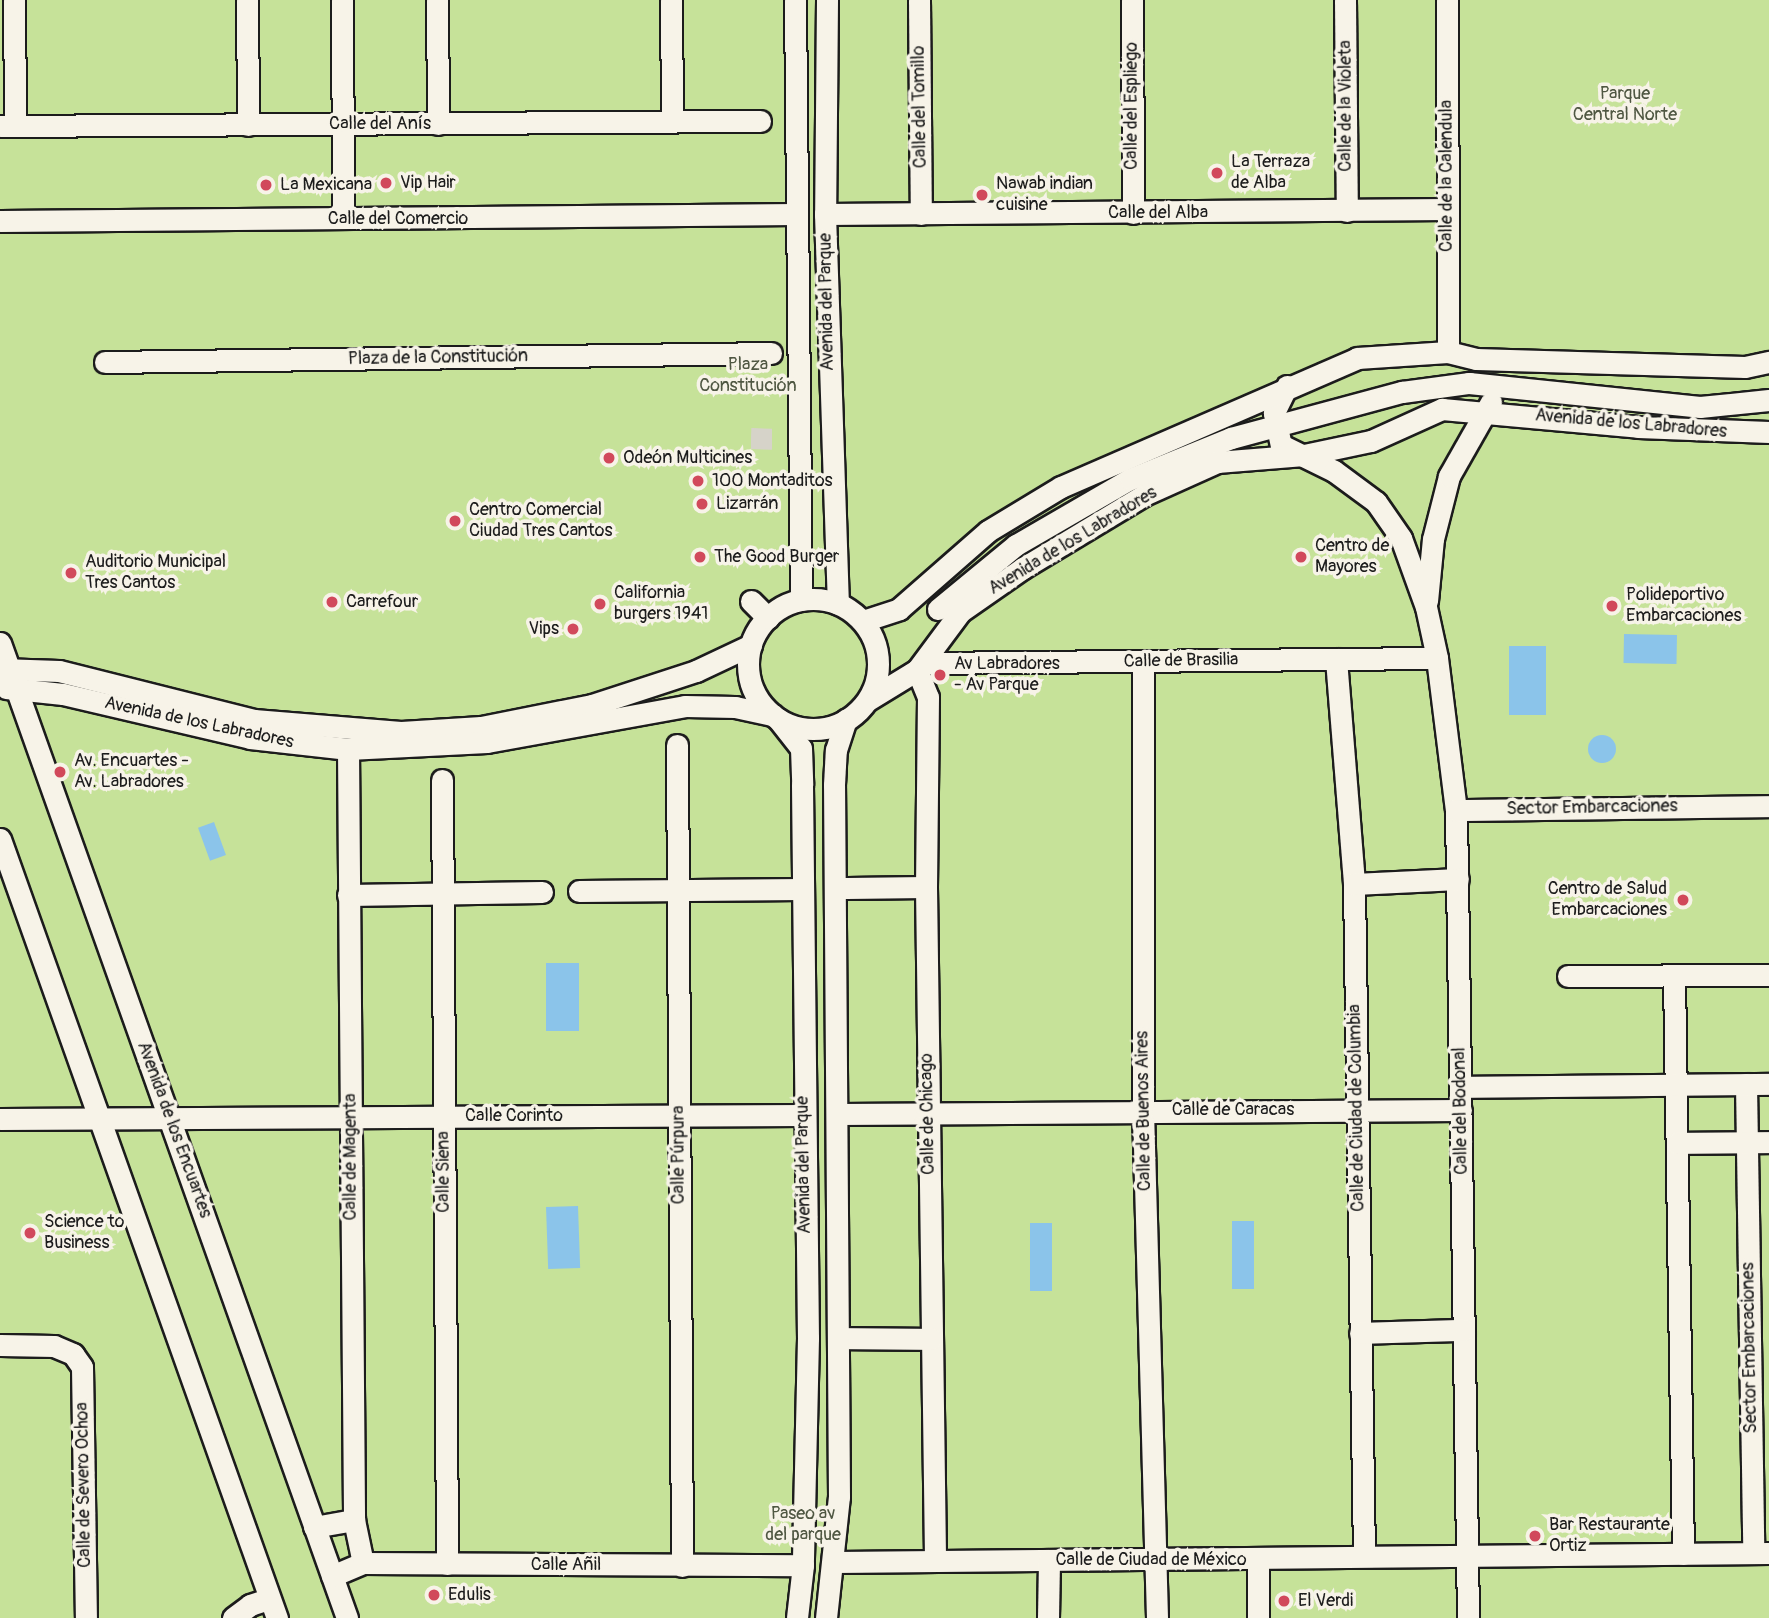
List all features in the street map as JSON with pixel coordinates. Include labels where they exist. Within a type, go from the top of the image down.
[{"type":"street","points":[[8,126],[15,0]]},
{"type":"street","points":[[247,0],[248,125]]},
{"type":"street","points":[[342,0],[343,218]]},
{"type":"street","points":[[437,0],[438,124]]},
{"type":"street","points":[[671,0],[672,122]]},
{"type":"street","name":"Avenida del Parque","points":[[795,0],[801,600]]},
{"type":"street","name":"Avenida del Parque","points":[[827,0],[825,214],[838,604]]},
{"type":"street","name":"Calle del Tomillo","points":[[919,0],[921,214]]},
{"type":"street","name":"Calle del Espliego","points":[[1132,0],[1133,213]]},
{"type":"street","name":"Calle de la Violeta","points":[[1345,0],[1347,211]]},
{"type":"street","name":"Calle de la Calendula","points":[[1447,0],[1448,352]]},
{"type":"street","name":"Calle del Anís","points":[[8,126],[760,121]]},
{"type":"street","name":"Calle del Alba","points":[[825,214],[1448,209]]},
{"type":"street","name":"Calle del Comercio","points":[[0,221],[796,214]]},
{"type":"street","points":[[863,621],[899,609],[988,531],[1061,487],[1287,386],[1357,358],[1448,352],[1476,359],[1745,367],[1769,362]]},
{"type":"street","name":"Plaza de la Constitución","points":[[105,362],[771,353]]},
{"type":"street","points":[[1476,359],[1489,373],[1491,385],[1488,411]]},
{"type":"street","points":[[939,608],[1016,545],[1130,479],[1184,454],[1277,425],[1437,385],[1491,385],[1700,407],[1769,400]]},
{"type":"street","points":[[1277,425],[1274,413],[1287,386]]},
{"type":"street","name":"Avenida de los Labradores","points":[[867,701],[921,667],[960,612],[1144,495],[1217,462],[1304,455],[1371,441],[1442,409],[1488,411],[1638,427],[1769,432]]},
{"type":"street","name":"Calle del Bodonal","points":[[1426,607],[1433,539],[1449,476],[1488,411]]},
{"type":"street","points":[[799,422],[794,433],[780,446],[800,473]]},
{"type":"street","name":"Calle del Bodonal","points":[[1277,425],[1281,446],[1304,455],[1376,502],[1401,538],[1426,607],[1437,658],[1456,810],[1468,1618]]},
{"type":"street","points":[[801,600],[838,604],[863,621],[879,660],[877,681],[867,701],[846,720],[812,729],[776,717],[752,686],[751,645],[768,618],[801,600]]},
{"type":"street","points":[[751,601],[768,618]]},
{"type":"street","name":"Avenida de los Encuartes","points":[[0,643],[6,679],[170,1118],[347,1618]]},
{"type":"street","name":"Avenida de los Labradores","points":[[6,679],[59,671],[254,719],[401,732],[481,727],[592,705],[696,671],[751,645]]},
{"type":"street","name":"Calle de Brasilia","points":[[921,667],[1143,661],[1437,658]]},
{"type":"street","name":"Calle de Ciudad de Columbia","points":[[1336,659],[1354,884],[1364,1556]]},
{"type":"street","name":"Calle de Buenos Aires","points":[[1143,661],[1143,1110],[1157,1618]]},
{"type":"street","name":"Calle de Chicago","points":[[921,667],[929,697],[926,887],[935,1560]]},
{"type":"street","name":"Avenida de los Labradores","points":[[6,679],[250,737],[348,750],[487,742],[685,706],[735,707],[776,717]]},
{"type":"street","name":"Avenida del Parque","points":[[776,717],[801,748],[803,1115],[808,1338],[803,1565],[797,1618]]},
{"type":"street","name":"Avenida del Parque","points":[[826,1618],[835,1562],[840,1338],[835,762],[846,720]]},
{"type":"street","name":"Calle Púrpura","points":[[677,745],[682,1566]]},
{"type":"street","name":"Calle de Magenta","points":[[348,750],[354,1520],[363,1563]]},
{"type":"street","name":"Calle Siena","points":[[442,780],[447,1564]]},
{"type":"street","name":"Sector Embarcaciones","points":[[1456,810],[1769,806]]},
{"type":"street","points":[[0,838],[273,1608],[250,1605],[233,1618]]},
{"type":"street","points":[[1354,884],[1458,878]]},
{"type":"street","points":[[837,888],[926,887]]},
{"type":"street","points":[[579,891],[802,889]]},
{"type":"street","points":[[348,895],[542,892]]},
{"type":"street","points":[[0,903],[22,903]]},
{"type":"street","points":[[1674,975],[1683,1554]]},
{"type":"street","points":[[1568,976],[1769,975]]},
{"type":"street","name":"Sector Embarcaciones","points":[[1467,1557],[1761,1553],[1746,1084]]},
{"type":"street","points":[[1460,1087],[1769,1084]]},
{"type":"street","name":"Calle de Caracas","points":[[838,1114],[1461,1110]]},
{"type":"street","name":"Calle Corinto","points":[[0,1119],[803,1115]]},
{"type":"street","points":[[1677,1143],[1769,1142]]},
{"type":"street","points":[[1360,1333],[1464,1330]]},
{"type":"street","points":[[840,1338],[931,1339]]},
{"type":"street","name":"Calle de Severo Ochoa","points":[[0,1345],[54,1346],[73,1354],[83,1380],[86,1618]]},
{"type":"street","points":[[314,1527],[354,1520]]},
{"type":"street","name":"Calle de Ciudad de México","points":[[835,1562],[1467,1557]]},
{"type":"street","points":[[1258,1559],[1258,1618]]},
{"type":"street","points":[[1048,1618],[1049,1560]]},
{"type":"street","name":"Calle Añil","points":[[332,1576],[363,1563],[803,1565]]},
{"type":"green space","points":[[0,0],[1769,0],[1769,1618],[0,1618]]},
{"type":"water","points":[[1624,634],[1677,635],[1676,664],[1623,663]]},
{"type":"water","points":[[1509,646],[1546,646],[1546,715],[1509,715]]},
{"type":"water","points":[[1602,735],[1612,739],[1616,749],[1612,759],[1602,763],[1592,759],[1588,749],[1592,739]]},
{"type":"water","points":[[214,822],[226,855],[210,861],[198,828]]},
{"type":"water","points":[[546,963],[579,963],[579,1031],[546,1031]]},
{"type":"water","points":[[578,1206],[580,1268],[548,1269],[546,1207]]},
{"type":"water","points":[[1232,1221],[1254,1221],[1254,1289],[1232,1289]]},
{"type":"water","points":[[1030,1223],[1052,1223],[1052,1291],[1030,1291]]},
{"type":"tunnel","points":[[751,438],[781,439]]},
{"type":"place","name":"La Terraza de Alba","points":[[1217,173]]},
{"type":"place","name":"Vip Hair","points":[[386,183]]},
{"type":"place","name":"La Mexicana","points":[[266,185]]},
{"type":"place","name":"Nawab indian cuisine","points":[[982,195]]},
{"type":"place","name":"Odeón Multicines","points":[[609,458]]},
{"type":"place","name":"100 Montaditos","points":[[698,481]]},
{"type":"place","name":"Lizarrán","points":[[702,504]]},
{"type":"place","name":"Centro Comercial Ciudad Tres Cantos","points":[[455,521]]},
{"type":"place","name":"The Good Burger","points":[[700,557]]},
{"type":"place","name":"Centro de Mayores","points":[[1301,557]]},
{"type":"place","name":"Auditorio Municipal Tres Cantos","points":[[71,573]]},
{"type":"place","name":"Carrefour","points":[[332,602]]},
{"type":"place","name":"California burgers 1941","points":[[600,604]]},
{"type":"place","name":"Polideportivo Embarcaciones","points":[[1612,606]]},
{"type":"place","name":"Vips","points":[[573,629]]},
{"type":"place","name":"Av Labradores - Av Parque","points":[[940,675]]},
{"type":"place","name":"Av. Encuartes - Av. Labradores","points":[[60,772]]},
{"type":"place","name":"Centro de Salud Embarcaciones","points":[[1683,900]]},
{"type":"place","name":"Science to Business","points":[[30,1233]]},
{"type":"place","name":"Bar Restaurante Ortiz","points":[[1535,1536]]},
{"type":"place","name":"Edulis","points":[[434,1595]]},
{"type":"place","name":"El Verdi","points":[[1284,1601]]},
{"type":"park label","name":"Parque Central Norte","points":[[1625,105]]},
{"type":"park label","name":"Plaza Constitución","points":[[748,376]]},
{"type":"park label","name":"Paseo av del parque","points":[[803,1525]]}]
